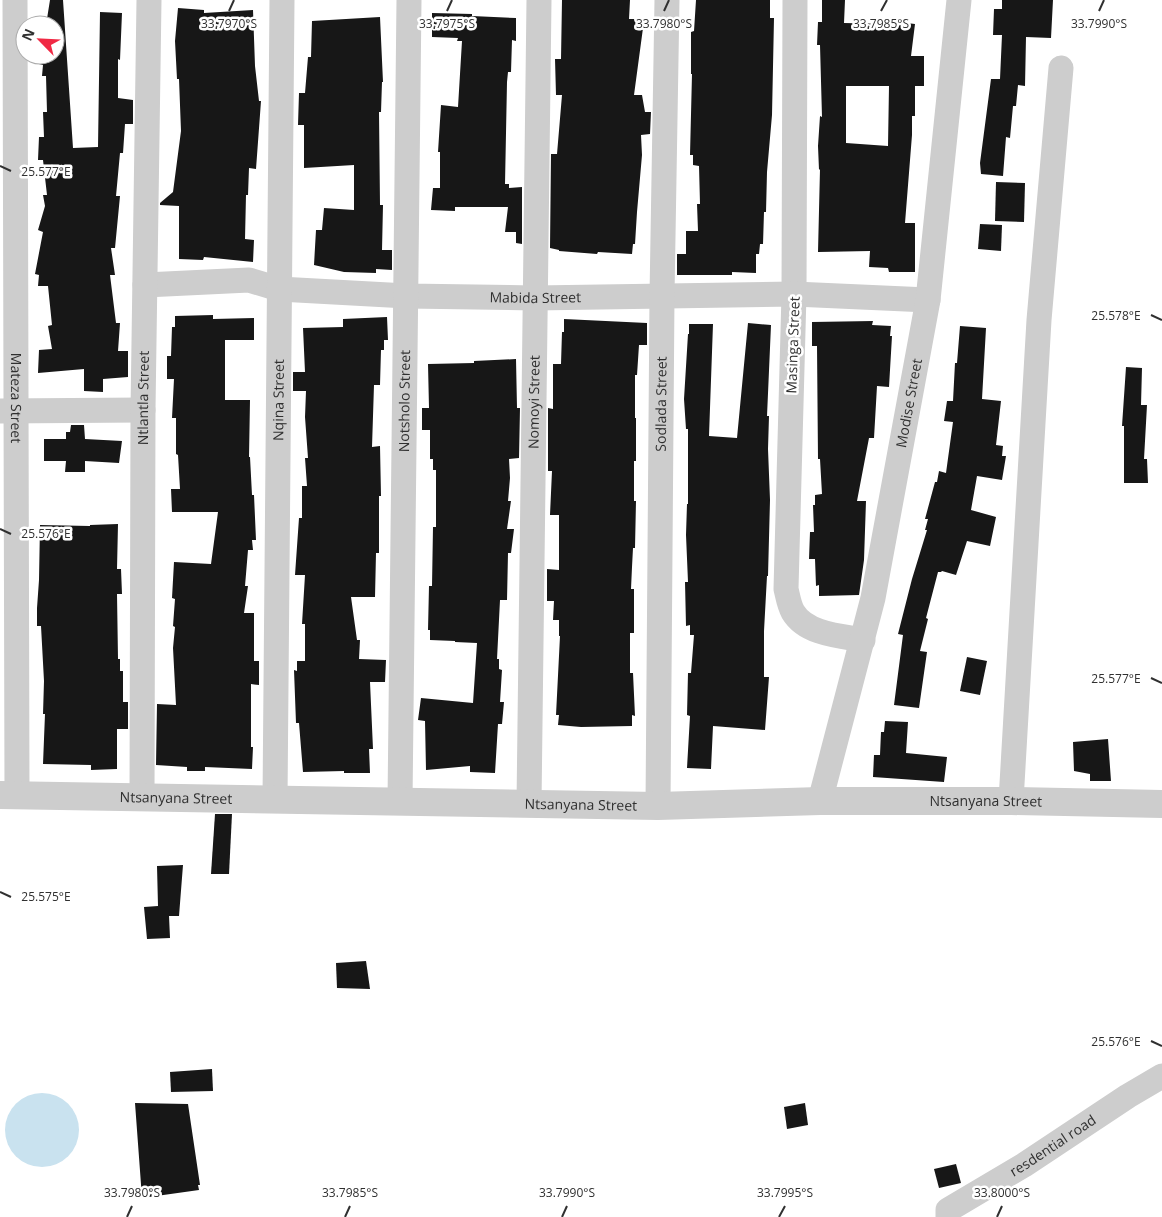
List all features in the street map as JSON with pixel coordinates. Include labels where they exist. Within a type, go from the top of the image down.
[{"type":"street","name":"Mateza Street","points":[[8,795],[8,411],[15,0]]},
{"type":"street","name":"Ntlantla Street","points":[[142,796],[143,410],[149,0]]},
{"type":"street","name":"Nqina Street","points":[[275,800],[282,0]]},
{"type":"street","name":"Notsholo Street","points":[[400,802],[409,0]]},
{"type":"street","name":"Nomoyi Street","points":[[529,804],[539,0]]},
{"type":"street","name":"Sodlada Street","points":[[658,806],[662,296],[667,0]]},
{"type":"street","name":"Masinga Street","points":[[795,0],[794,294],[786,589],[794,613],[807,626],[830,634],[863,640]]},
{"type":"street","name":"Modise Street","points":[[820,801],[874,598],[928,300],[959,0]]},
{"type":"street","points":[[1012,802],[1039,320],[1061,68]]},
{"type":"street","name":"Mabida Street","points":[[145,285],[249,280],[279,289],[407,296],[535,298],[794,294],[928,300]]},
{"type":"street","points":[[8,411],[143,410]]},
{"type":"street","name":"Ntsanyana Street","points":[[8,795],[658,806],[820,801],[1162,804]]},
{"type":"street","name":"resdential road","points":[[948,1217],[948,1210],[1024,1165],[1128,1096],[1162,1076]]},
{"type":"water","points":[[42,1093],[63,1099],[73,1109],[79,1130],[73,1151],[63,1161],[42,1167],[21,1161],[11,1151],[5,1130],[11,1109],[21,1099]]},
{"type":"building","points":[[50,0],[63,0],[64,15],[48,15]]},
{"type":"building","points":[[562,0],[630,0],[629,19],[641,19],[641,28],[643,28],[634,95],[642,95],[645,112],[651,112],[650,134],[641,135],[642,155],[635,244],[633,244],[632,254],[598,252],[597,254],[559,251],[550,248],[551,154],[557,154],[562,95],[556,95],[555,59],[561,59]]},
{"type":"building","points":[[696,0],[770,0],[770,18],[774,18],[772,115],[766,212],[764,212],[763,244],[760,244],[759,254],[756,254],[756,273],[732,272],[732,275],[677,275],[677,254],[686,254],[686,231],[698,231],[697,204],[700,204],[699,166],[693,165],[693,155],[690,155],[691,32],[694,31]]},
{"type":"building","points":[[822,0],[845,0],[844,23],[889,24],[890,21],[915,24],[911,56],[924,56],[924,86],[915,86],[915,116],[912,116],[905,223],[915,223],[915,272],[889,272],[888,268],[869,267],[870,251],[818,252],[820,169],[818,146],[820,116],[822,117],[820,45],[817,45],[818,22],[822,22]],"holes":[[[846,86],[889,86],[888,146],[846,143]]]},
{"type":"building","points":[[1002,0],[1053,0],[1051,38],[1026,37],[1025,86],[1018,85],[1016,106],[1013,106],[1010,138],[1006,137],[1003,176],[981,174],[980,163],[991,79],[1000,79],[1002,35],[993,35],[994,9],[1002,9]]},
{"type":"building","points":[[178,8],[204,10],[204,13],[253,10],[255,66],[259,101],[261,101],[256,169],[249,168],[245,239],[254,240],[253,262],[204,257],[203,260],[179,259],[179,206],[160,205],[173,192],[181,131],[175,41]]},
{"type":"building","points":[[100,12],[122,13],[120,60],[118,59],[118,98],[133,100],[133,124],[125,124],[123,153],[120,153],[116,196],[120,196],[115,248],[111,248],[115,275],[110,275],[116,323],[120,323],[118,351],[128,351],[128,377],[103,379],[103,392],[84,391],[84,369],[38,373],[39,350],[52,349],[48,326],[52,325],[48,286],[38,286],[39,275],[35,274],[43,232],[38,230],[45,206],[43,195],[47,195],[43,160],[38,160],[39,137],[44,137],[43,112],[47,112],[46,76],[42,76],[43,65],[65,65],[65,30],[73,148],[98,147]]},
{"type":"building","points":[[432,13],[516,18],[516,41],[512,40],[511,72],[508,72],[507,82],[505,184],[509,184],[509,188],[522,187],[522,244],[516,243],[516,232],[505,232],[508,207],[455,207],[455,211],[431,210],[433,188],[440,188],[440,152],[438,152],[441,105],[458,107],[462,41],[457,41],[458,38],[432,37]]},
{"type":"building","points":[[380,17],[383,82],[381,112],[379,112],[380,205],[383,205],[382,250],[392,250],[392,270],[376,269],[376,273],[344,272],[314,265],[316,230],[322,230],[324,208],[354,210],[354,165],[304,168],[304,125],[298,125],[299,93],[305,93],[308,57],[311,57],[312,21]]},
{"type":"building","points":[[996,182],[1025,183],[1024,222],[995,221]]},
{"type":"building","points":[[980,224],[1002,225],[1001,251],[978,249]]},
{"type":"building","points":[[213,315],[213,319],[254,318],[254,340],[225,340],[225,400],[250,400],[249,457],[252,495],[254,495],[256,540],[252,540],[253,550],[248,550],[245,586],[248,586],[244,613],[254,613],[254,661],[259,661],[259,685],[251,684],[252,769],[205,767],[205,771],[187,771],[187,767],[156,765],[157,704],[176,705],[173,648],[175,599],[172,598],[174,562],[211,564],[218,512],[172,512],[171,489],[180,489],[178,455],[176,454],[176,418],[172,418],[174,379],[167,379],[167,356],[171,356],[172,327],[175,327],[175,316]]},
{"type":"building","points":[[387,317],[388,340],[384,340],[384,350],[381,350],[380,385],[374,385],[372,447],[380,446],[381,496],[379,496],[379,553],[376,553],[375,597],[351,597],[357,640],[360,640],[359,659],[386,660],[385,682],[370,682],[373,749],[369,749],[370,773],[344,773],[344,771],[303,772],[299,723],[296,723],[294,670],[297,671],[297,661],[305,661],[305,624],[302,624],[305,575],[295,575],[299,518],[302,518],[302,486],[307,486],[305,458],[308,458],[305,417],[306,391],[293,391],[293,372],[305,372],[303,328],[343,327],[343,319]]},
{"type":"building","points":[[564,319],[647,323],[647,345],[639,345],[637,375],[635,375],[636,461],[634,461],[634,501],[636,501],[635,548],[633,548],[631,589],[634,589],[634,633],[630,633],[630,673],[633,673],[635,716],[632,715],[632,726],[581,727],[558,725],[559,715],[556,715],[560,636],[559,620],[553,620],[554,601],[547,601],[547,569],[559,570],[559,515],[550,515],[552,471],[548,471],[548,408],[553,409],[553,364],[561,364]]},
{"type":"building","points":[[873,321],[872,325],[891,326],[890,336],[892,336],[889,387],[877,386],[874,438],[869,438],[857,501],[866,501],[864,560],[859,595],[819,596],[819,585],[816,586],[815,559],[809,559],[810,532],[814,532],[813,505],[815,505],[815,495],[822,494],[820,459],[818,459],[817,346],[812,346],[812,322]]},
{"type":"building","points":[[748,323],[771,325],[767,416],[769,416],[770,500],[764,631],[764,677],[769,677],[765,730],[713,726],[711,769],[687,768],[690,716],[687,715],[688,673],[691,673],[694,635],[690,635],[690,625],[686,626],[685,582],[688,582],[686,535],[688,429],[686,429],[684,399],[689,324],[713,324],[709,436],[737,438]]},
{"type":"building","points":[[960,326],[986,328],[982,399],[1001,401],[996,445],[1003,446],[1002,456],[1006,456],[1002,480],[977,476],[971,510],[996,517],[990,546],[967,541],[956,575],[942,571],[938,572],[920,651],[927,652],[919,708],[894,705],[903,635],[898,634],[927,530],[925,530],[928,519],[925,519],[935,482],[937,482],[939,471],[946,473],[953,422],[944,421],[947,401],[953,401],[955,363],[957,363]]},
{"type":"building","points":[[516,359],[517,408],[520,408],[519,458],[509,459],[508,501],[511,501],[507,529],[514,529],[511,553],[508,553],[507,600],[500,600],[497,659],[499,659],[499,669],[502,670],[500,702],[504,702],[502,724],[498,724],[495,773],[470,772],[470,766],[426,770],[425,721],[418,720],[421,698],[473,703],[477,643],[430,640],[430,630],[428,630],[429,586],[432,586],[433,527],[436,527],[436,470],[433,470],[433,459],[430,459],[430,430],[422,430],[422,408],[429,408],[428,364],[474,363],[474,361]]},
{"type":"building","points":[[1126,367],[1142,368],[1141,405],[1147,405],[1144,459],[1147,459],[1148,483],[1124,483],[1124,426],[1122,426]]},
{"type":"building","points":[[71,425],[84,425],[85,439],[122,441],[119,463],[85,461],[85,472],[65,472],[66,461],[44,461],[44,439],[66,439],[66,432],[70,432]]},
{"type":"building","points":[[118,524],[117,569],[121,569],[122,594],[117,594],[118,659],[120,659],[120,671],[123,671],[123,702],[128,702],[128,729],[117,729],[117,769],[91,770],[91,765],[43,764],[44,681],[41,626],[37,626],[40,525],[90,526]]},
{"type":"building","points":[[967,657],[987,661],[980,695],[960,691]]},
{"type":"building","points":[[885,721],[908,722],[906,753],[947,757],[944,782],[873,777],[874,755],[880,755],[881,732],[884,732]]},
{"type":"building","points":[[1108,739],[1111,781],[1090,781],[1090,774],[1074,771],[1073,742]]},
{"type":"building","points":[[215,814],[232,814],[229,874],[211,874]]},
{"type":"building","points":[[183,865],[179,916],[169,916],[170,938],[147,939],[144,907],[158,906],[157,866]]},
{"type":"building","points":[[366,961],[370,989],[337,988],[336,963]]},
{"type":"building","points":[[212,1069],[213,1091],[171,1092],[170,1072]]},
{"type":"building","points":[[135,1103],[188,1104],[200,1185],[198,1185],[199,1190],[142,1198]]},
{"type":"building","points":[[805,1103],[808,1125],[787,1129],[784,1107]]},
{"type":"building","points":[[956,1164],[961,1183],[939,1188],[934,1169]]}]
